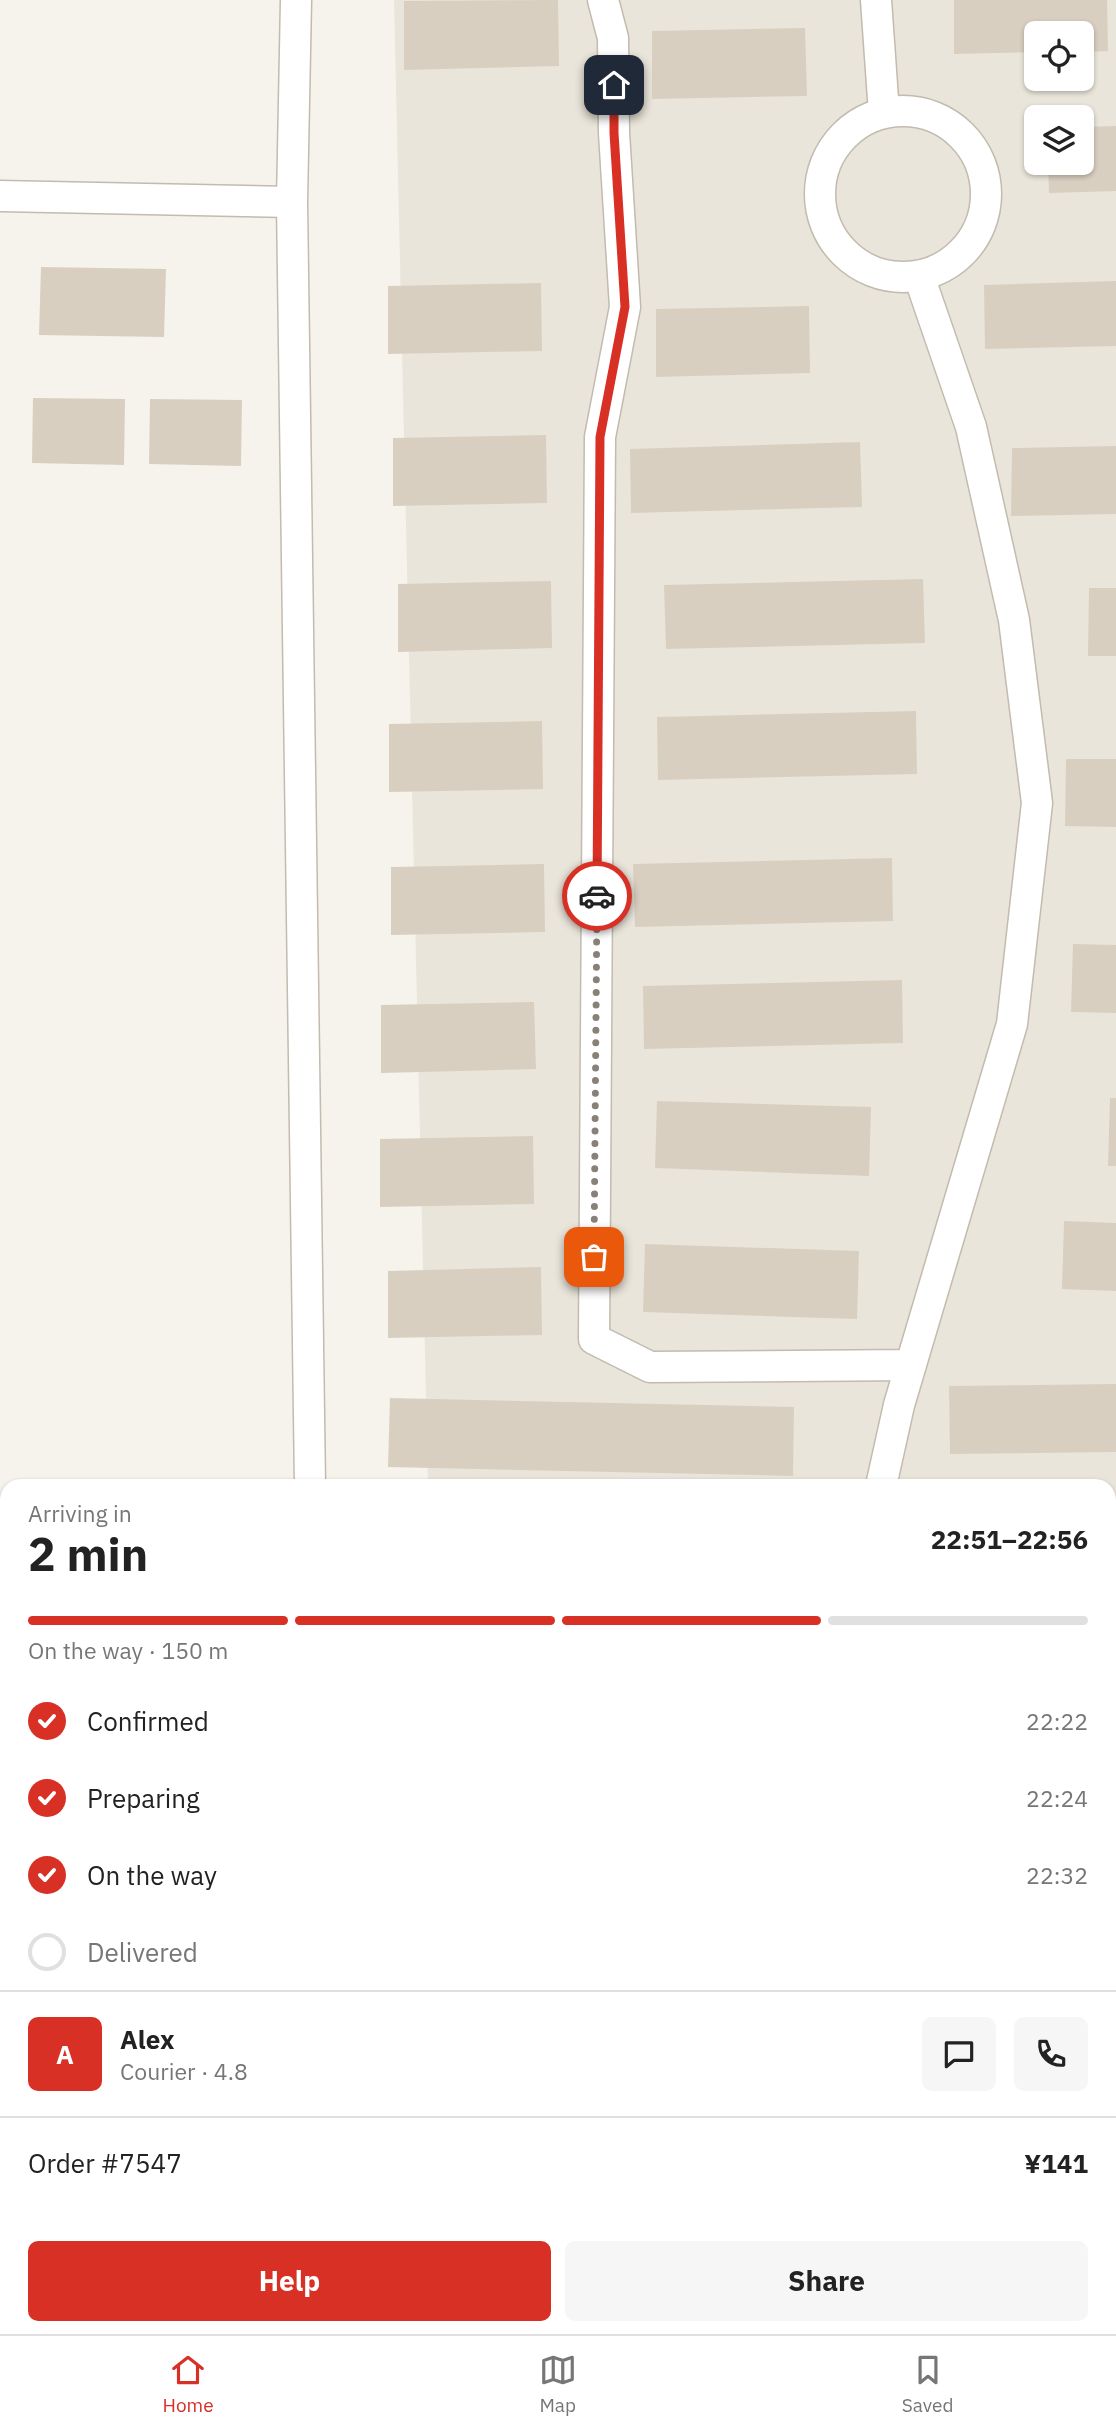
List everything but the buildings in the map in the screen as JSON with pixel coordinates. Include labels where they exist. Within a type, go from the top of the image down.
[{"type":"street","points":[[296,0],[292,202],[310,1479]]},
{"type":"street","points":[[603,0],[613,38],[614,133],[625,307],[600,437],[594,1339],[650,1367],[911,1365]]},
{"type":"street","points":[[876,0],[884,113]]},
{"type":"street","points":[[910,111],[936,117],[958,131],[975,151],[985,176],[987,202],[980,228],[965,250],[944,266],[919,276],[891,276],[864,267],[841,249],[826,226],[820,198],[823,169],[837,144],[857,124],[884,113],[910,111]]},
{"type":"street","points":[[0,196],[292,202]]},
{"type":"street","points":[[883,1479],[911,1365],[1012,1024],[1037,803],[1014,620],[971,427],[919,276]]},
{"type":"shaded area","points":[[394,0],[1116,0],[1116,1479],[428,1479]]},
{"type":"way so far","points":[[594,1257],[597,896]]},
{"type":"route","points":[[597,896],[600,437],[625,307],[614,133],[614,85]]}]
